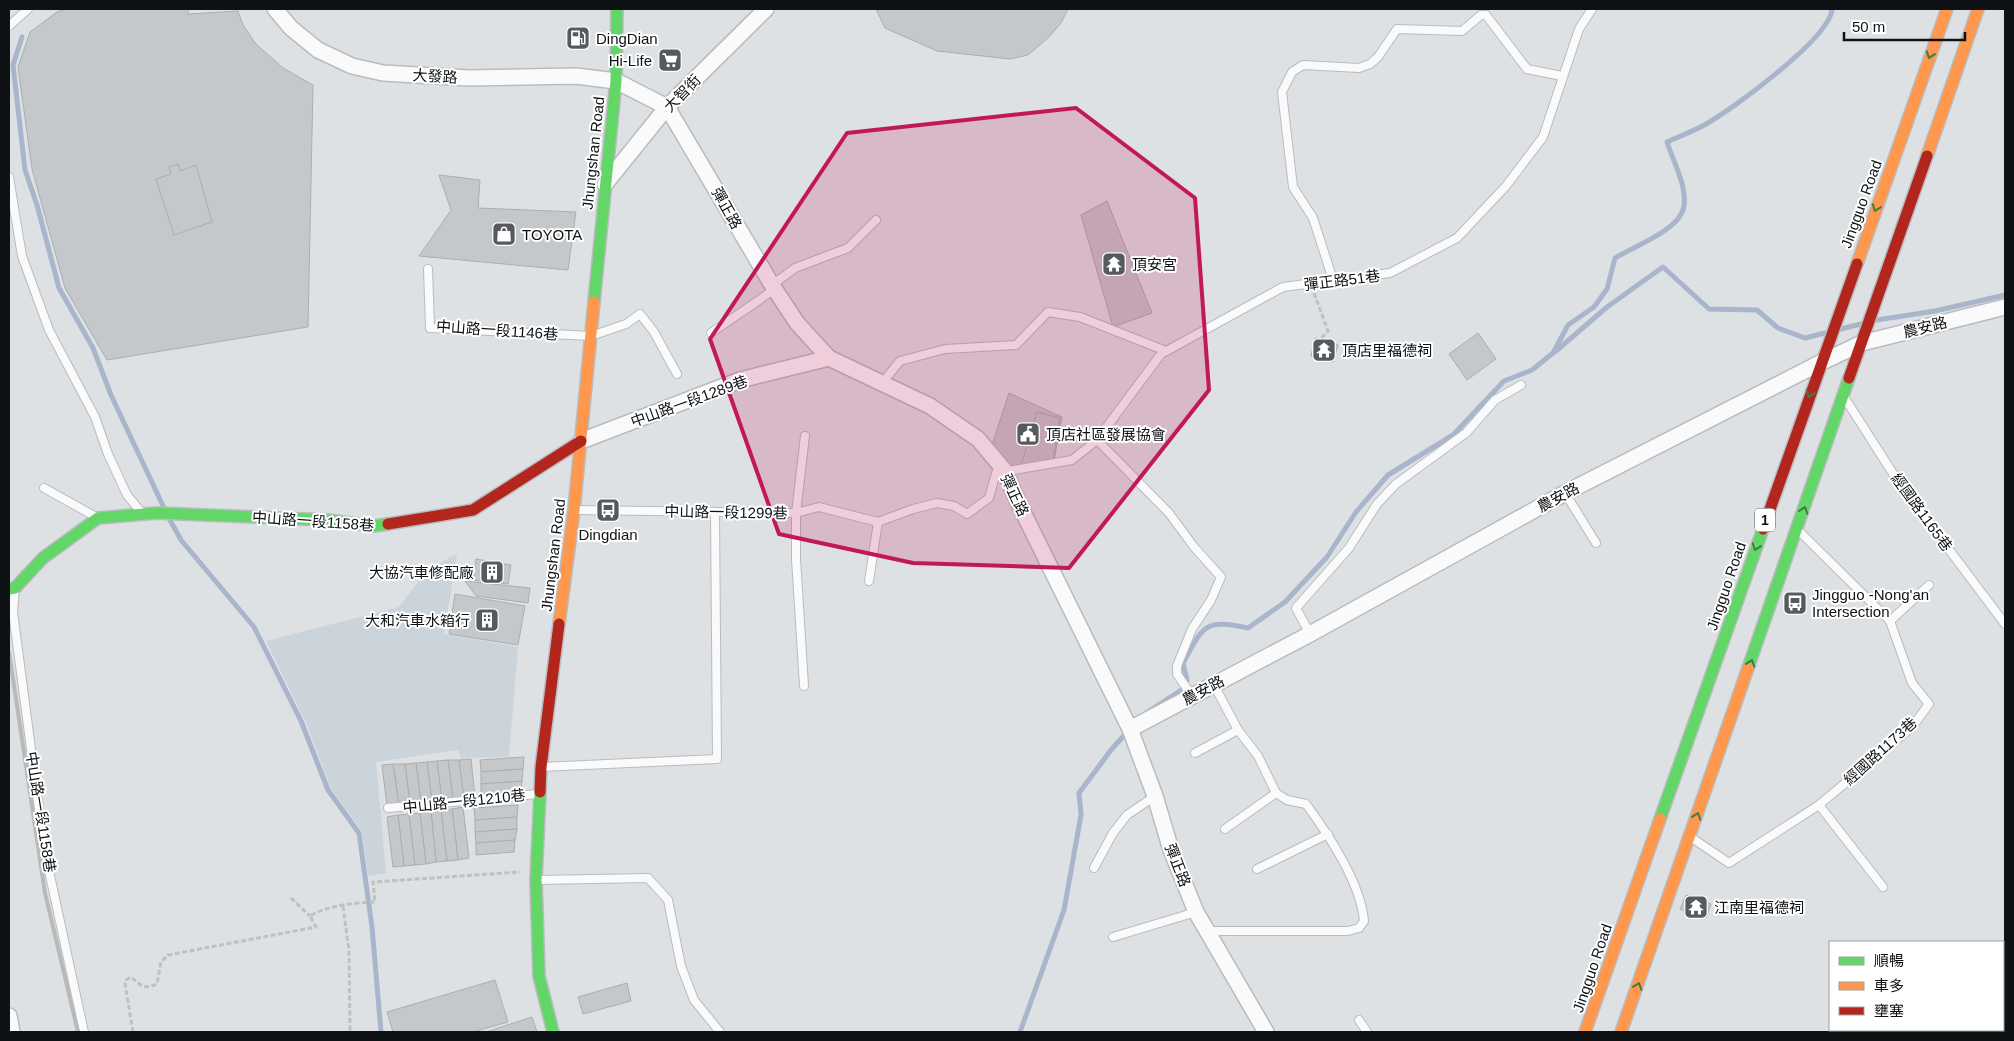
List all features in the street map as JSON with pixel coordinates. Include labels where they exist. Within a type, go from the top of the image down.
[{"type":"main road","name":"Jhungshan Road","points":[[553,1032],[539,976],[536,875],[541,767],[581,441],[604,184],[616,81],[617,9]]},
{"type":"main road","name":"Jingguo Road","points":[[1585,1032],[1820,363],[1947,9]]},
{"type":"main road","name":"1","points":[[1621,1032],[1978,9]]},
{"type":"main road","name":"中山路一段1158巷","points":[[12,589],[43,558],[98,518],[159,513],[328,520],[373,526],[473,510],[581,441]]},
{"type":"street","name":"大發路","points":[[275,9],[291,28],[318,50],[352,66],[367,70],[383,73],[469,78],[576,76],[616,81]]},
{"type":"street","name":"大智街","points":[[604,184],[667,107],[766,9]]},
{"type":"street","points":[[616,81],[667,107]]},
{"type":"street","name":"彈正路","points":[[667,107],[773,287],[797,324],[828,358],[930,406],[978,439],[1004,470],[1130,729],[1155,796],[1171,850],[1196,912],[1266,1032]]},
{"type":"street","name":"農安路","points":[[1130,729],[1310,634],[1565,493],[1820,363],[1862,344],[2005,308]]},
{"type":"street","name":"中山路一段1289巷","points":[[581,441],[740,380],[828,358]]},
{"type":"street","points":[[9,1016],[12,1032]]},
{"type":"lane","points":[[9,26],[28,9]]},
{"type":"lane","name":"彈正路51巷","points":[[1004,470],[1072,460],[1097,440],[1161,354],[1283,287],[1390,273],[1457,238],[1506,186],[1543,137],[1579,30],[1592,9]]},
{"type":"lane","points":[[1333,280],[1313,218],[1293,187],[1282,92],[1292,72],[1303,65],[1359,68],[1370,64],[1378,57],[1397,29],[1462,31],[1481,12],[1486,15],[1527,69],[1562,76]]},
{"type":"lane","points":[[9,177],[22,256],[49,330],[95,417],[108,454],[127,495],[144,514]]},
{"type":"lane","points":[[711,333],[773,287],[795,268],[848,248],[876,220]]},
{"type":"lane","name":"中山路一段1146巷","points":[[428,269],[430,328],[591,336]]},
{"type":"lane","points":[[882,383],[900,361],[945,349],[1016,346],[1048,312],[1080,317],[1166,351]]},
{"type":"lane","points":[[591,336],[626,324],[640,314],[654,332],[677,374]]},
{"type":"lane","points":[[1310,634],[1296,608],[1349,548],[1376,504],[1396,484],[1466,433],[1495,400],[1521,385]]},
{"type":"lane","name":"經國路1165巷","points":[[1844,397],[1898,483],[2005,624]]},
{"type":"lane","points":[[805,436],[796,513],[818,507],[878,522],[913,509],[937,504],[954,506],[966,514],[989,498],[996,473],[1004,470]]},
{"type":"lane","points":[[1097,440],[1169,513],[1194,547],[1221,577],[1211,600],[1192,628],[1177,666],[1177,674],[1192,696]]},
{"type":"lane","points":[[44,488],[98,518]]},
{"type":"lane","points":[[1565,493],[1596,543]]},
{"type":"lane","name":"中山路一段1299巷","points":[[574,510],[796,513],[796,559],[804,686]]},
{"type":"lane","points":[[541,767],[717,760],[715,512]]},
{"type":"lane","points":[[869,581],[878,522]]},
{"type":"lane","name":"經國路1173巷","points":[[1797,529],[1890,621],[1912,683],[1929,704],[1912,727],[1819,805]]},
{"type":"lane","points":[[1890,621],[1929,585]]},
{"type":"lane","name":"中山路一段1158巷","points":[[12,589],[13,612],[44,848],[84,1032]]},
{"type":"lane","points":[[1205,930],[1348,932],[1358,928],[1364,921],[1363,904],[1328,834],[1306,804],[1286,800],[1276,793],[1258,756],[1238,730],[1214,685]]},
{"type":"lane","points":[[1195,753],[1238,730]]},
{"type":"lane","name":"中山路一段1210巷","points":[[388,808],[540,793]]},
{"type":"lane","points":[[1225,829],[1276,793]]},
{"type":"lane","points":[[1094,868],[1113,833],[1127,815],[1155,796]]},
{"type":"lane","points":[[1690,836],[1729,863],[1819,805],[1883,887]]},
{"type":"lane","points":[[1257,869],[1328,834]]},
{"type":"lane","points":[[536,875],[648,878],[668,900],[681,966],[694,1000],[720,1032]]},
{"type":"lane","points":[[1113,937],[1196,912]]},
{"type":"lane","points":[[1359,1020],[1367,1032]]},
{"type":"path","points":[[1310,283],[1328,331],[1320,340]]},
{"type":"path","points":[[310,916],[317,912],[343,906],[375,902],[373,882],[536,875]]},
{"type":"path","points":[[133,1032],[125,984],[126,980],[131,977],[139,987],[148,988],[157,984],[161,962],[168,955],[316,927],[310,916],[292,898]]},
{"type":"path","points":[[343,906],[349,951],[350,1032]]},
{"type":"highlighted area","points":[[1076,108],[1195,198],[1209,390],[1069,568],[913,563],[779,534],[710,339],[847,133]]},
{"type":"shaded area","points":[[457,554],[444,634],[518,647],[509,757],[461,758],[458,750],[376,762],[386,873],[368,876],[362,831],[331,789],[307,725],[266,641],[399,607],[428,569]]},
{"type":"building","points":[[66,9],[188,9],[188,14],[238,11],[243,25],[256,44],[283,68],[313,85],[308,327],[107,360],[65,288],[32,169],[18,67],[30,32],[57,12]]},
{"type":"building","points":[[876,9],[1068,9],[1061,23],[1048,38],[1028,55],[1010,59],[937,51],[885,28]]},
{"type":"building","points":[[178,164],[180,171],[196,165],[212,222],[174,235],[156,179],[171,174],[169,167]]},
{"type":"building","name":"TOYOTA","points":[[439,175],[480,180],[478,208],[576,212],[568,270],[419,256],[451,210]]},
{"type":"building","name":"頂安宮","points":[[1107,201],[1152,313],[1113,327],[1081,215]]},
{"type":"building","points":[[1478,333],[1496,359],[1467,380],[1449,354]]},
{"type":"building","name":"頂店里福德祠","points":[[1315,338],[1338,345],[1333,362],[1311,356]]},
{"type":"building","name":"頂店社區發展協會","points":[[1009,393],[1062,417],[1054,461],[1008,468],[990,451]]},
{"type":"building","name":"頂店社區發展協會","points":[[1037,412],[1060,418],[1053,460],[1021,465]]},
{"type":"building","name":"大協汽車修配廠","points":[[476,559],[511,565],[508,584],[473,580]]},
{"type":"building","points":[[465,581],[530,588],[528,603],[476,596]]},
{"type":"building","name":"大和汽車水箱行","points":[[455,594],[525,606],[518,645],[449,634]]},
{"type":"building","points":[[524,757],[523,769],[481,772],[480,760]]},
{"type":"building","points":[[471,759],[475,797],[464,798],[459,760]]},
{"type":"building","points":[[448,760],[459,760],[464,798],[453,800]]},
{"type":"building","points":[[448,760],[453,800],[442,801],[437,761]]},
{"type":"building","points":[[437,761],[442,801],[432,802],[427,762]]},
{"type":"building","points":[[427,762],[432,802],[421,803],[416,763]]},
{"type":"building","points":[[416,763],[421,803],[410,804],[405,764]]},
{"type":"building","points":[[393,764],[405,764],[410,804],[399,805]]},
{"type":"building","points":[[393,764],[399,805],[387,806],[382,765]]},
{"type":"building","points":[[523,769],[522,781],[481,784],[481,772]]},
{"type":"building","points":[[522,781],[521,794],[481,796],[481,784]]},
{"type":"building","points":[[518,805],[517,817],[475,820],[474,808]]},
{"type":"building","points":[[463,807],[469,858],[458,860],[452,809]]},
{"type":"building","points":[[452,809],[458,860],[447,861],[441,810]]},
{"type":"building","points":[[441,810],[447,861],[436,862],[431,811]]},
{"type":"building","points":[[431,811],[436,862],[426,864],[420,813]]},
{"type":"building","points":[[420,813],[426,864],[415,865],[409,814]]},
{"type":"building","points":[[409,814],[415,865],[404,866],[398,815]]},
{"type":"building","points":[[398,815],[404,866],[393,867],[387,817]]},
{"type":"building","points":[[517,817],[517,829],[475,832],[475,820]]},
{"type":"building","points":[[517,829],[515,840],[476,843],[475,832]]},
{"type":"building","points":[[515,840],[514,852],[476,855],[476,843]]},
{"type":"building","name":"江南里福德祠","points":[[1686,895],[1711,904],[1706,918],[1680,909]]},
{"type":"building","points":[[495,980],[508,1022],[473,1032],[393,1032],[387,1012]]},
{"type":"building","points":[[627,983],[631,1001],[583,1014],[578,997]]},
{"type":"building","points":[[532,1017],[537,1032],[486,1032]]},
{"type":"waterway","points":[[1146,713],[1183,689],[1187,680],[1183,663],[1201,633],[1207,628],[1222,624],[1248,628],[1285,602],[1327,557],[1356,512],[1388,475],[1453,435],[1504,381],[1532,370],[1553,353],[1568,325],[1594,307],[1607,289],[1615,258],[1656,237],[1675,223],[1681,215],[1684,206],[1683,190],[1667,142],[1697,129],[1719,116],[1779,71],[1816,37],[1827,21],[1832,9]]},
{"type":"waterway","points":[[22,37],[13,65],[25,170],[37,205],[59,288],[93,348],[111,395],[164,508]]},
{"type":"waterway","points":[[1556,351],[1607,307],[1663,267],[1709,309],[1757,310],[1778,328],[1805,338],[1825,333]]},
{"type":"waterway","points":[[1877,320],[1935,311],[2005,295]]},
{"type":"waterway","points":[[1841,329],[1861,324]]},
{"type":"waterway","points":[[170,520],[181,540],[254,627],[301,721],[328,790],[359,833],[372,927],[381,1032]]},
{"type":"waterway","points":[[1020,1032],[1064,910],[1081,815],[1079,793],[1111,750],[1128,731]]},
{"type":"railway","points":[[9,652],[45,893],[78,1032]]},
{"type":"traffic: fast","points":[[594,302],[616,81],[617,9]]},
{"type":"traffic: fast","points":[[1748,668],[1849,378]]},
{"type":"traffic: fast","points":[[9,589],[15,588],[43,558],[98,518],[156,513],[328,520],[373,526],[388,524]]},
{"type":"traffic: fast","points":[[1660,819],[1763,529]]},
{"type":"traffic: fast","points":[[540,792],[536,880],[539,976],[553,1032]]},
{"type":"traffic: slow","points":[[1857,264],[1947,9]]},
{"type":"traffic: slow","points":[[1927,156],[1978,9]]},
{"type":"traffic: slow","points":[[559,624],[574,510],[594,302]]},
{"type":"traffic: slow","points":[[1621,1032],[1748,668]]},
{"type":"traffic: slow","points":[[1585,1032],[1660,819]]},
{"type":"traffic: jam","points":[[1849,378],[1927,156]]},
{"type":"traffic: jam","points":[[1763,529],[1857,264]]},
{"type":"traffic: jam","points":[[388,524],[473,510],[581,441]]},
{"type":"traffic: jam","points":[[540,792],[541,767],[559,624]]},
{"type":"place","name":"DingDian","points":[[578,38]]},
{"type":"place","name":"Hi-Life","points":[[670,60]]},
{"type":"place","name":"TOYOTA","points":[[504,234]]},
{"type":"place","name":"頂安宮","points":[[1114,264]]},
{"type":"place","name":"頂店里福德祠","points":[[1324,350]]},
{"type":"place","name":"頂店社區發展協會","points":[[1028,434]]},
{"type":"place","name":"Dingdian","points":[[608,510]]},
{"type":"place","name":"大協汽車修配廠","points":[[492,572]]},
{"type":"place","name":"Jingguo -Nong'an Intersection","points":[[1795,603]]},
{"type":"place","name":"大和汽車水箱行","points":[[487,620]]},
{"type":"place","name":"江南里福德祠","points":[[1696,907]]}]
